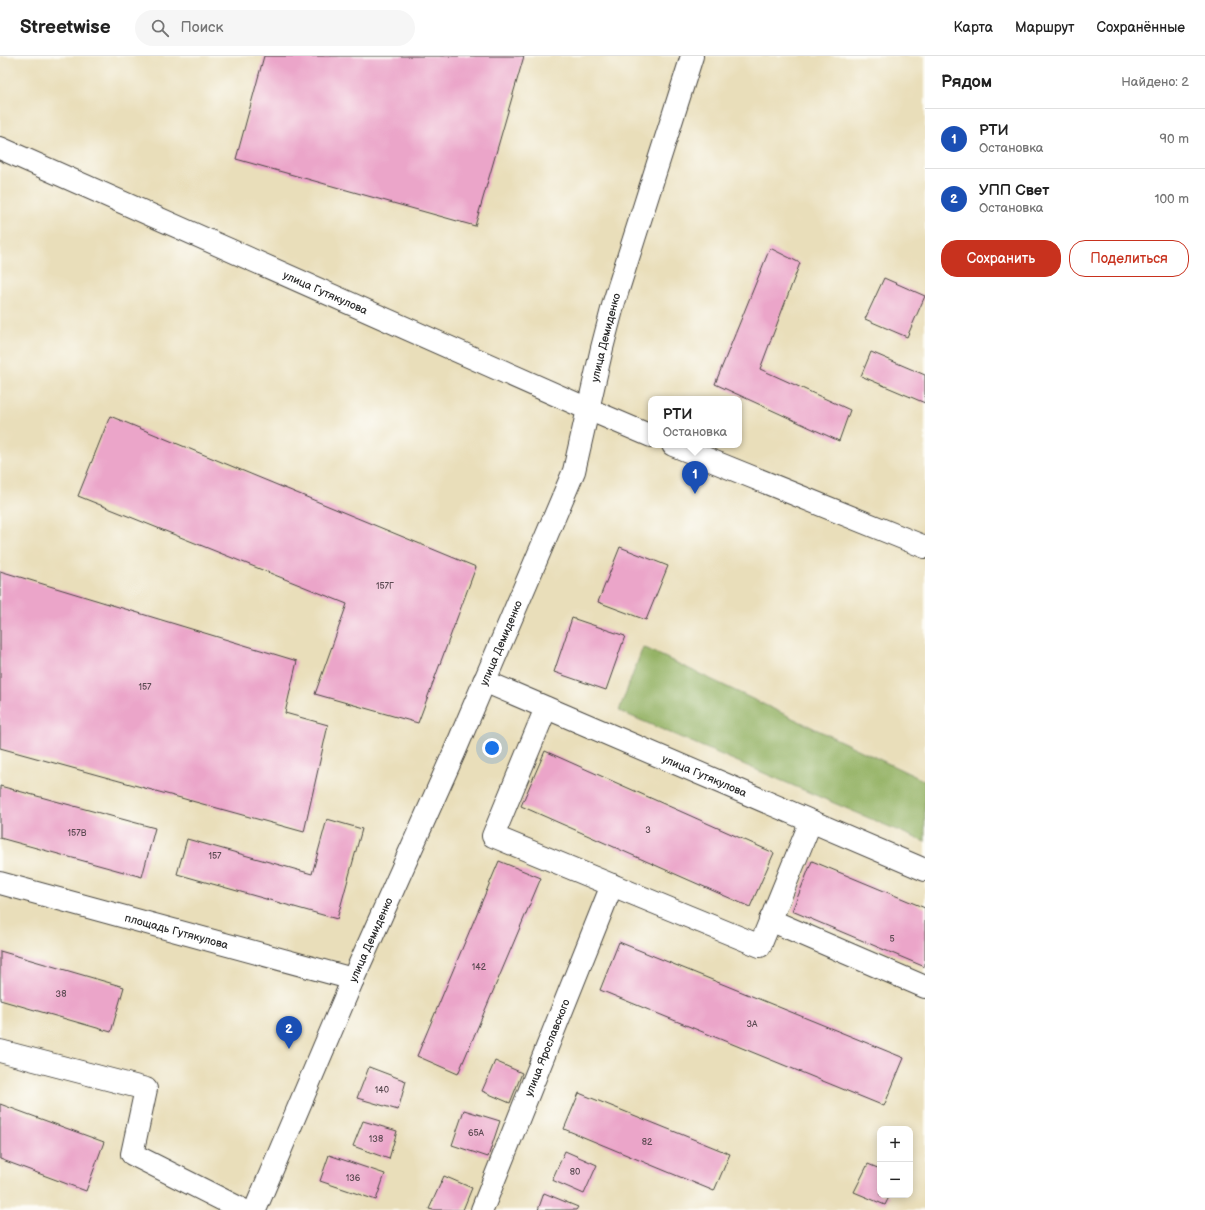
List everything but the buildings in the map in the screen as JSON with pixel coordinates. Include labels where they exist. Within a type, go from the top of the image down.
[{"type":"street","name":"улица Демиденко","points":[[255,1210],[353,979],[451,760],[574,471],[614,302],[692,56]]},
{"type":"street","name":"улица Гутякулова","points":[[0,148],[648,435]]},
{"type":"street","points":[[681,448],[925,547]]},
{"type":"street","name":"улица Гутякулова","points":[[484,681],[925,870]]},
{"type":"street","points":[[546,708],[493,836],[760,946],[811,821]]},
{"type":"street","name":"площадь Гутякулова","points":[[0,883],[353,979]]},
{"type":"street","name":"улица Ярославского","points":[[482,1210],[612,885]]},
{"type":"street","points":[[770,920],[925,987]]},
{"type":"street","points":[[0,1051],[146,1089],[132,1154],[244,1210]]},
{"type":"green space","points":[[643,647],[925,781],[925,842],[619,711]]},
{"type":"place","name":"РТИ","points":[[695,494]]},
{"type":"place","name":"УПП Свет","points":[[289,1049]]}]
